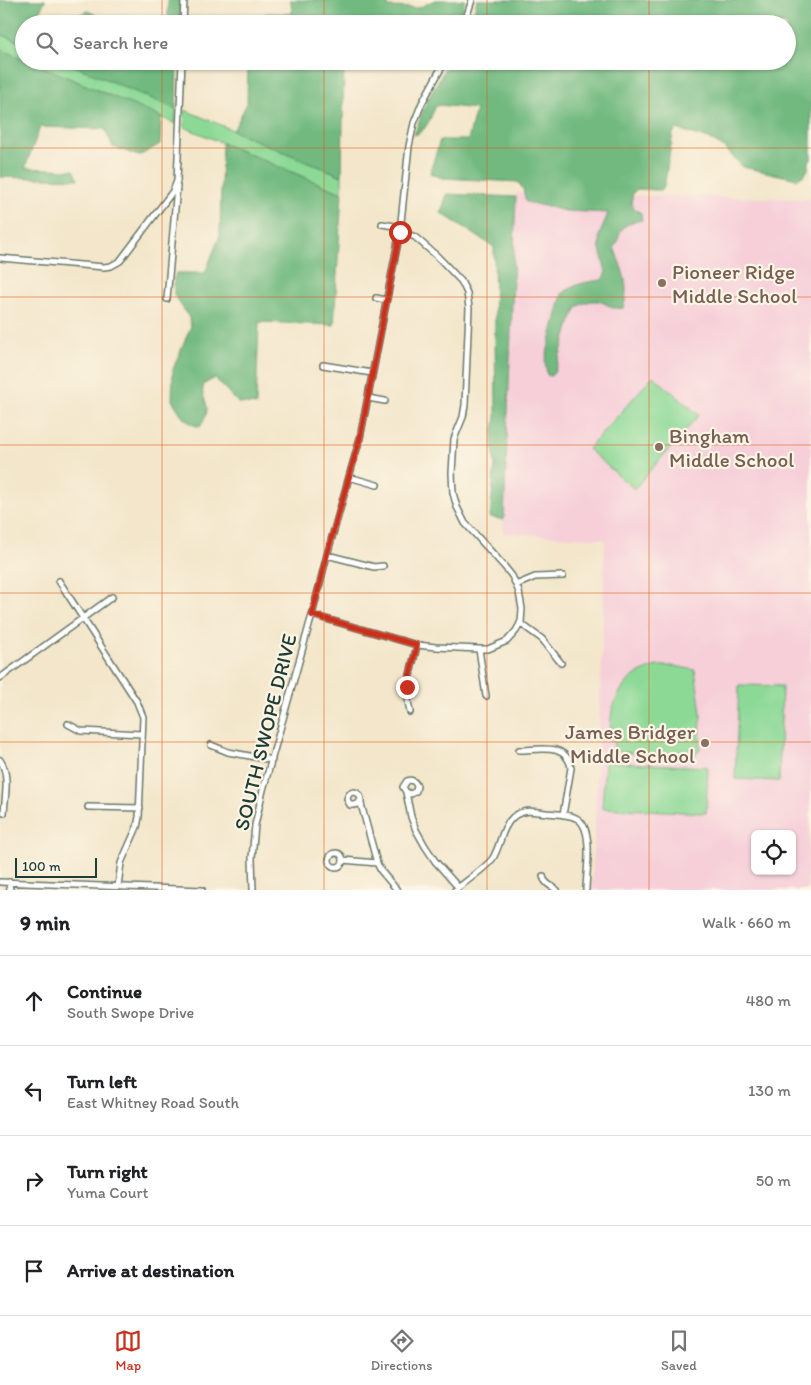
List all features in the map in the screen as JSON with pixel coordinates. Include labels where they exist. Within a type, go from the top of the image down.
[{"type":"street","points":[[183,15],[184,0]]},
{"type":"street","points":[[467,15],[472,0]]},
{"type":"street","points":[[168,299],[177,181],[182,70]]},
{"type":"street","name":"SOUTH SWOPE DRIVE","points":[[253,890],[252,858],[255,825],[263,790],[360,438],[400,229],[409,146],[414,123],[439,70]]},
{"type":"street","points":[[0,258],[104,267],[111,266],[120,261],[173,191],[177,181]]},
{"type":"street","points":[[312,615],[417,645],[479,649],[496,646],[507,641],[520,623],[522,609],[519,592],[512,576],[465,523],[453,493],[454,439],[463,417],[465,405],[469,308],[467,294],[461,281],[415,237],[400,229],[382,224]]},
{"type":"street","points":[[376,298],[386,300]]},
{"type":"street","points":[[323,365],[372,373]]},
{"type":"street","points":[[368,398],[385,401]]},
{"type":"street","points":[[349,477],[376,484]]},
{"type":"street","points":[[327,554],[374,567],[383,566]]},
{"type":"street","points":[[516,585],[535,578],[562,576]]},
{"type":"street","points":[[60,581],[137,702],[142,717],[140,808],[137,828],[121,863],[118,886]]},
{"type":"street","points":[[0,678],[112,597]]},
{"type":"street","points":[[520,623],[542,638],[561,663]]},
{"type":"street","points":[[410,712],[407,687],[417,645]]},
{"type":"street","points":[[479,649],[486,696]]},
{"type":"street","points":[[68,724],[82,732],[142,734]]},
{"type":"street","points":[[211,744],[228,752],[272,760]]},
{"type":"street","points":[[519,750],[554,750],[562,752],[568,757],[571,768],[563,815]]},
{"type":"street","points":[[0,760],[6,777],[4,813]]},
{"type":"street","points":[[406,792],[411,817],[416,830],[435,861],[457,889],[491,860],[497,851],[504,830],[515,816],[530,811],[576,818],[586,830],[588,839],[586,890]]},
{"type":"street","points":[[361,798],[377,863],[381,872],[397,890]]},
{"type":"street","points":[[88,807],[140,808]]},
{"type":"street","points":[[343,860],[377,863]]},
{"type":"street","points":[[543,876],[547,883],[557,890]]},
{"type":"street","points":[[0,882],[202,890]]},
{"type":"street","points":[[10,882],[10,890]]},
{"type":"shaded area","points":[[516,193],[811,199],[811,784],[807,890],[592,890],[605,539],[503,533]]},
{"type":"green space","points":[[0,0],[45,0],[38,15],[15,15],[15,40],[0,34]]},
{"type":"green space","points":[[168,0],[180,0],[179,15],[168,15]]},
{"type":"green space","points":[[290,0],[388,0],[388,7],[418,8],[435,0],[465,0],[461,15],[266,15],[266,13],[292,14]]},
{"type":"green space","points":[[477,0],[811,0],[811,160],[806,172],[797,179],[743,167],[723,147],[709,139],[677,129],[673,133],[664,187],[660,190],[637,189],[633,193],[631,203],[641,213],[642,220],[625,226],[620,232],[618,242],[614,247],[626,284],[623,308],[613,307],[599,301],[593,301],[577,307],[554,373],[551,376],[547,375],[545,361],[562,294],[572,287],[591,281],[602,280],[606,272],[599,236],[608,213],[566,211],[526,202],[523,189],[518,182],[442,178],[430,173],[440,140],[468,140],[476,109],[436,106],[422,131],[414,135],[426,103],[444,70],[796,70],[796,15],[472,15]]},
{"type":"green space","points":[[88,11],[96,15],[78,15]]},
{"type":"green space","points":[[0,34],[15,40],[15,55],[0,49]]},
{"type":"green space","points":[[0,49],[15,55],[15,70],[50,70],[161,117],[160,144],[139,156],[113,147],[105,129],[40,127],[25,168],[74,170],[78,179],[0,177]]},
{"type":"green space","points":[[50,70],[84,70],[176,109],[176,124]]},
{"type":"green space","points":[[84,70],[177,70],[176,109]]},
{"type":"green space","points":[[248,70],[344,70],[342,176],[233,131],[247,103]]},
{"type":"green space","points":[[185,110],[342,176],[342,193],[184,127]]},
{"type":"green space","points":[[222,143],[342,193],[334,325],[259,322],[256,405],[238,403],[215,378],[204,384],[203,394],[207,411],[200,427],[191,424],[182,416],[172,400],[173,369],[191,326],[189,317],[174,295],[174,279],[176,273],[205,273],[220,235]]},
{"type":"green space","points":[[447,194],[516,197],[504,520],[490,517],[495,464],[492,441],[496,416],[494,247],[441,213]]},
{"type":"green space","points":[[653,376],[699,415],[634,489],[588,449]]},
{"type":"green space","points":[[656,666],[674,666],[695,670],[701,713],[700,749],[695,755],[658,756],[614,751],[610,724],[615,701],[628,681],[634,676]]},
{"type":"green space","points":[[739,685],[782,686],[779,781],[735,779]]},
{"type":"green space","points":[[605,762],[708,767],[706,813],[602,808]]},
{"type":"place","name":"Pioneer Ridge Middle School","points":[[662,283]]},
{"type":"place","name":"Bingham Middle School","points":[[659,447]]},
{"type":"place","name":"James Bridger Middle School","points":[[705,743]]},
{"type":"route","points":[[400,232],[360,438],[312,615],[417,645],[407,687]]}]
